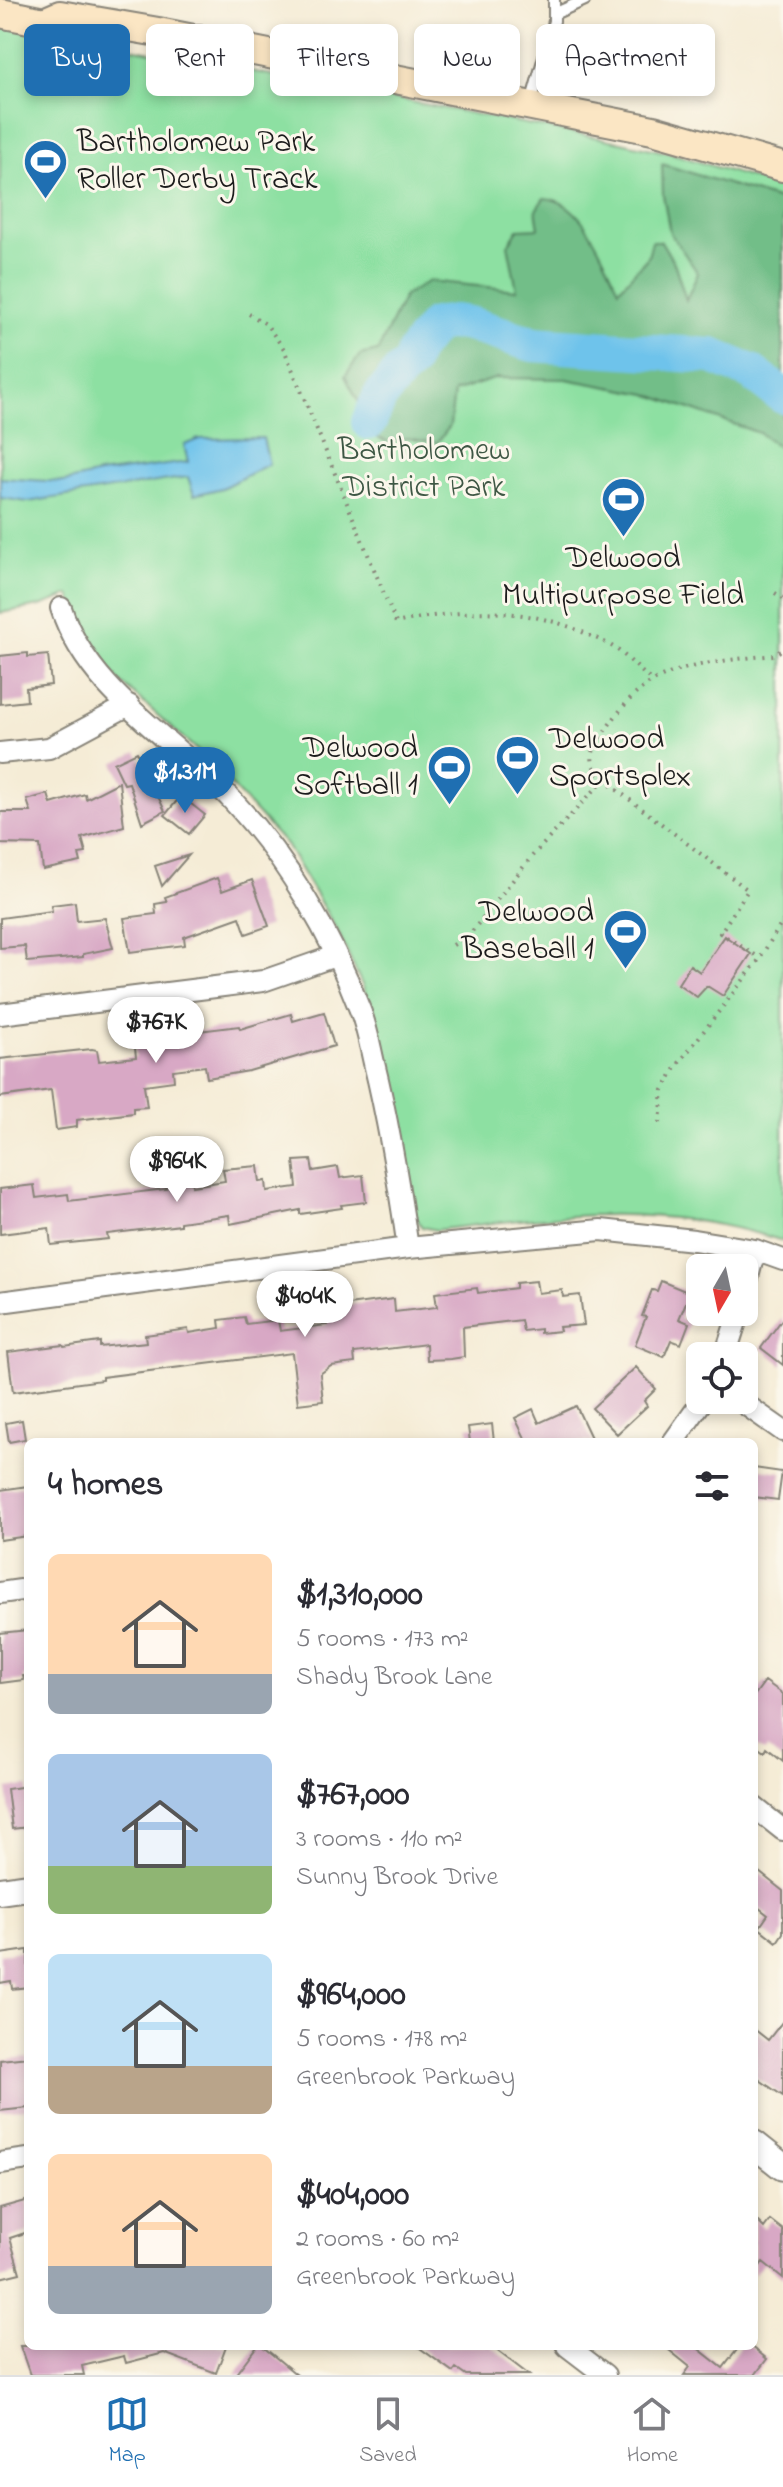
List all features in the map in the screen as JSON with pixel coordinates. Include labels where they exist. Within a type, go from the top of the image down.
[{"type":"main road","points":[[31,0],[48,3],[60,15],[653,130],[783,167]]},
{"type":"main road","points":[[0,13],[44,22],[60,15]]},
{"type":"street","points":[[61,608],[69,634],[99,677],[232,800],[290,872],[361,1012],[382,1095],[408,1248]]},
{"type":"street","points":[[0,753],[49,748],[129,705]]},
{"type":"street","points":[[0,1014],[263,981],[335,956]]},
{"type":"street","points":[[0,1302],[408,1248],[601,1230],[755,1250],[783,1260]]},
{"type":"street","points":[[754,1254],[755,1250]]},
{"type":"street","points":[[758,1413],[783,1431]]},
{"type":"street","points":[[676,1438],[693,1414]]},
{"type":"street","points":[[0,1593],[24,1590]]},
{"type":"street","points":[[758,1810],[783,1830]]},
{"type":"street","points":[[0,1891],[24,1888]]},
{"type":"street","points":[[758,2147],[783,2167]]},
{"type":"street","points":[[0,2163],[24,2160]]},
{"type":"street","points":[[572,2350],[605,2375]]},
{"type":"lane","points":[[531,105],[554,14],[554,0]]},
{"type":"lane","points":[[554,14],[585,0]]},
{"type":"path","points":[[249,314],[266,324],[284,349],[396,623],[439,614],[538,616],[577,629],[614,647],[652,681]]},
{"type":"path","points":[[775,593],[783,598]]},
{"type":"path","points":[[760,958],[720,933],[748,890],[604,780],[591,761],[594,745],[625,705],[652,681],[694,668],[774,655],[783,649]]},
{"type":"path","points":[[453,945],[469,935],[533,855],[604,780]]},
{"type":"path","points":[[660,1123],[663,1090],[679,1063],[760,958],[783,921]]},
{"type":"green space","name":"Bartholomew District Park","points":[[0,23],[24,28],[24,96],[130,96],[130,48],[146,51],[146,96],[254,96],[254,72],[270,75],[270,96],[381,96],[674,154],[783,188],[783,1241],[738,1229],[652,1216],[568,1216],[436,1230],[422,1227],[413,1213],[402,1131],[381,1039],[363,987],[338,932],[286,845],[209,761],[116,678],[82,625],[70,595],[40,606],[0,613]]},
{"type":"green space","points":[[662,164],[783,201],[783,450],[759,433],[647,394],[566,379],[497,378],[454,392],[450,426],[437,443],[406,438],[390,443],[373,436],[345,376],[360,355],[378,351],[404,296],[429,281],[517,290],[508,245],[518,229],[539,228],[536,210],[544,198],[558,201],[581,219],[619,289],[648,257],[652,241],[661,241],[675,265],[686,300],[698,273],[670,233],[663,195]]},
{"type":"water","points":[[263,438],[269,464],[222,488],[194,495],[188,477],[28,502],[0,498],[0,478],[64,482],[188,462],[184,445],[199,439]]},
{"type":"building","points":[[28,653],[28,657],[48,655],[51,685],[26,688],[27,701],[0,704],[0,656]]},
{"type":"building","points":[[137,752],[165,811],[142,823],[129,783],[124,784],[114,763]]},
{"type":"building","points":[[119,782],[124,826],[82,838],[86,853],[79,854],[81,862],[43,870],[40,845],[0,844],[0,812],[31,812],[27,800],[48,794],[51,804],[85,794],[86,799]]},
{"type":"building","points":[[181,796],[205,815],[189,834],[165,815]]},
{"type":"building","points":[[189,855],[162,886],[155,866]]},
{"type":"building","points":[[217,878],[222,891],[252,880],[269,926],[246,934],[240,917],[184,937],[185,945],[130,952],[124,918],[156,914],[155,904],[167,902],[165,897]]},
{"type":"building","points":[[75,902],[77,921],[105,918],[113,948],[83,954],[83,957],[27,962],[25,946],[0,948],[0,918],[52,911],[51,905]]},
{"type":"building","points":[[725,936],[751,954],[723,996],[707,986],[697,997],[678,984],[690,965],[700,972]]},
{"type":"building","points":[[324,1012],[334,1046],[249,1071],[207,1078],[205,1066],[173,1070],[174,1081],[144,1085],[147,1107],[133,1108],[133,1113],[77,1120],[77,1127],[56,1130],[51,1090],[0,1097],[0,1059],[92,1049],[97,1050],[99,1061],[136,1057],[134,1039],[239,1026],[240,1029],[291,1014],[293,1021]]},
{"type":"building","points":[[311,1160],[313,1171],[338,1167],[340,1178],[363,1175],[366,1202],[300,1214],[300,1210],[230,1224],[229,1215],[107,1234],[108,1239],[51,1245],[49,1228],[0,1234],[0,1189],[34,1185],[36,1198],[68,1194],[69,1201],[166,1189],[164,1176],[191,1173],[192,1186],[225,1181],[223,1169],[258,1166],[260,1182],[266,1181],[267,1191],[297,1187],[294,1161]]},
{"type":"building","points":[[536,1281],[538,1293],[562,1290],[563,1297],[580,1295],[584,1325],[559,1327],[560,1331],[540,1333],[540,1329],[523,1331],[521,1320],[463,1327],[464,1357],[451,1359],[427,1360],[426,1344],[354,1353],[355,1363],[331,1366],[320,1374],[323,1401],[298,1404],[292,1353],[102,1377],[102,1380],[13,1392],[8,1352],[100,1342],[100,1347],[146,1342],[145,1335],[220,1328],[219,1320],[244,1317],[246,1324],[278,1320],[280,1331],[327,1325],[325,1308],[394,1299],[395,1312],[437,1307],[435,1293],[477,1288],[478,1293],[516,1288],[516,1283]]},
{"type":"building","points":[[661,1281],[686,1291],[686,1302],[679,1319],[688,1326],[681,1344],[671,1340],[664,1357],[635,1345],[652,1290],[657,1291]]},
{"type":"building","points":[[783,1318],[783,1365],[761,1348]]},
{"type":"building","points":[[636,1367],[656,1389],[644,1401],[647,1406],[617,1434],[592,1408]]},
{"type":"building","points":[[576,1406],[591,1438],[525,1438],[515,1418],[533,1409],[539,1423]]},
{"type":"building","points":[[22,1420],[24,1439],[9,1442],[6,1423]]},
{"type":"building","points":[[492,1424],[494,1438],[469,1438],[468,1427]]},
{"type":"building","points":[[758,1469],[782,1472],[778,1500],[758,1498]]},
{"type":"building","points":[[24,1487],[24,1537],[0,1540],[0,1490]]},
{"type":"building","points":[[24,1630],[24,1680],[0,1683],[0,1633]]},
{"type":"building","points":[[765,1681],[783,1694],[783,1761],[767,1748],[765,1752],[758,1747],[758,1691]]},
{"type":"building","points":[[24,1787],[24,1828],[12,1829],[7,1789]]},
{"type":"building","points":[[758,1871],[783,1891],[783,1933],[777,1942],[759,1928],[768,1915],[758,1907]]},
{"type":"building","points":[[24,1951],[24,1988],[12,1989],[11,1981],[0,1983],[0,1954]]},
{"type":"building","points":[[783,2021],[783,2096],[758,2079],[758,2032],[768,2040]]},
{"type":"building","points":[[24,2057],[24,2108],[0,2111],[0,2060]]},
{"type":"building","points":[[24,2201],[24,2233],[10,2238],[20,2273],[0,2278],[0,2208]]},
{"type":"building","points":[[770,2220],[783,2230],[783,2278],[763,2262],[758,2269],[758,2222],[764,2228]]},
{"type":"building","points":[[20,2346],[24,2346],[24,2350],[225,2350],[216,2373],[164,2353],[126,2363],[124,2356],[82,2366],[84,2375],[30,2375]]},
{"type":"building","points":[[254,2350],[267,2350],[297,2375],[235,2375]]},
{"type":"building","points":[[423,2350],[496,2350],[529,2375],[466,2375],[456,2368],[453,2372]]},
{"type":"building","points":[[669,2350],[700,2350],[723,2368],[737,2350],[756,2350],[767,2359],[755,2375],[684,2375],[690,2367]]},
{"type":"waterway","points":[[369,422],[380,397],[410,364],[414,352],[435,325],[455,322],[533,344],[712,356],[751,372],[783,396]]},
{"type":"place","name":"Bartholomew Park Roller Derby Track","points":[[46,200]]},
{"type":"place","name":"Delwood Multipurpose Field","points":[[623,539]]},
{"type":"place","name":"Delwood Sportsplex","points":[[518,797]]},
{"type":"place","name":"Delwood Softball 1","points":[[449,806]]},
{"type":"place","name":"Delwood Baseball 1","points":[[625,970]]}]
